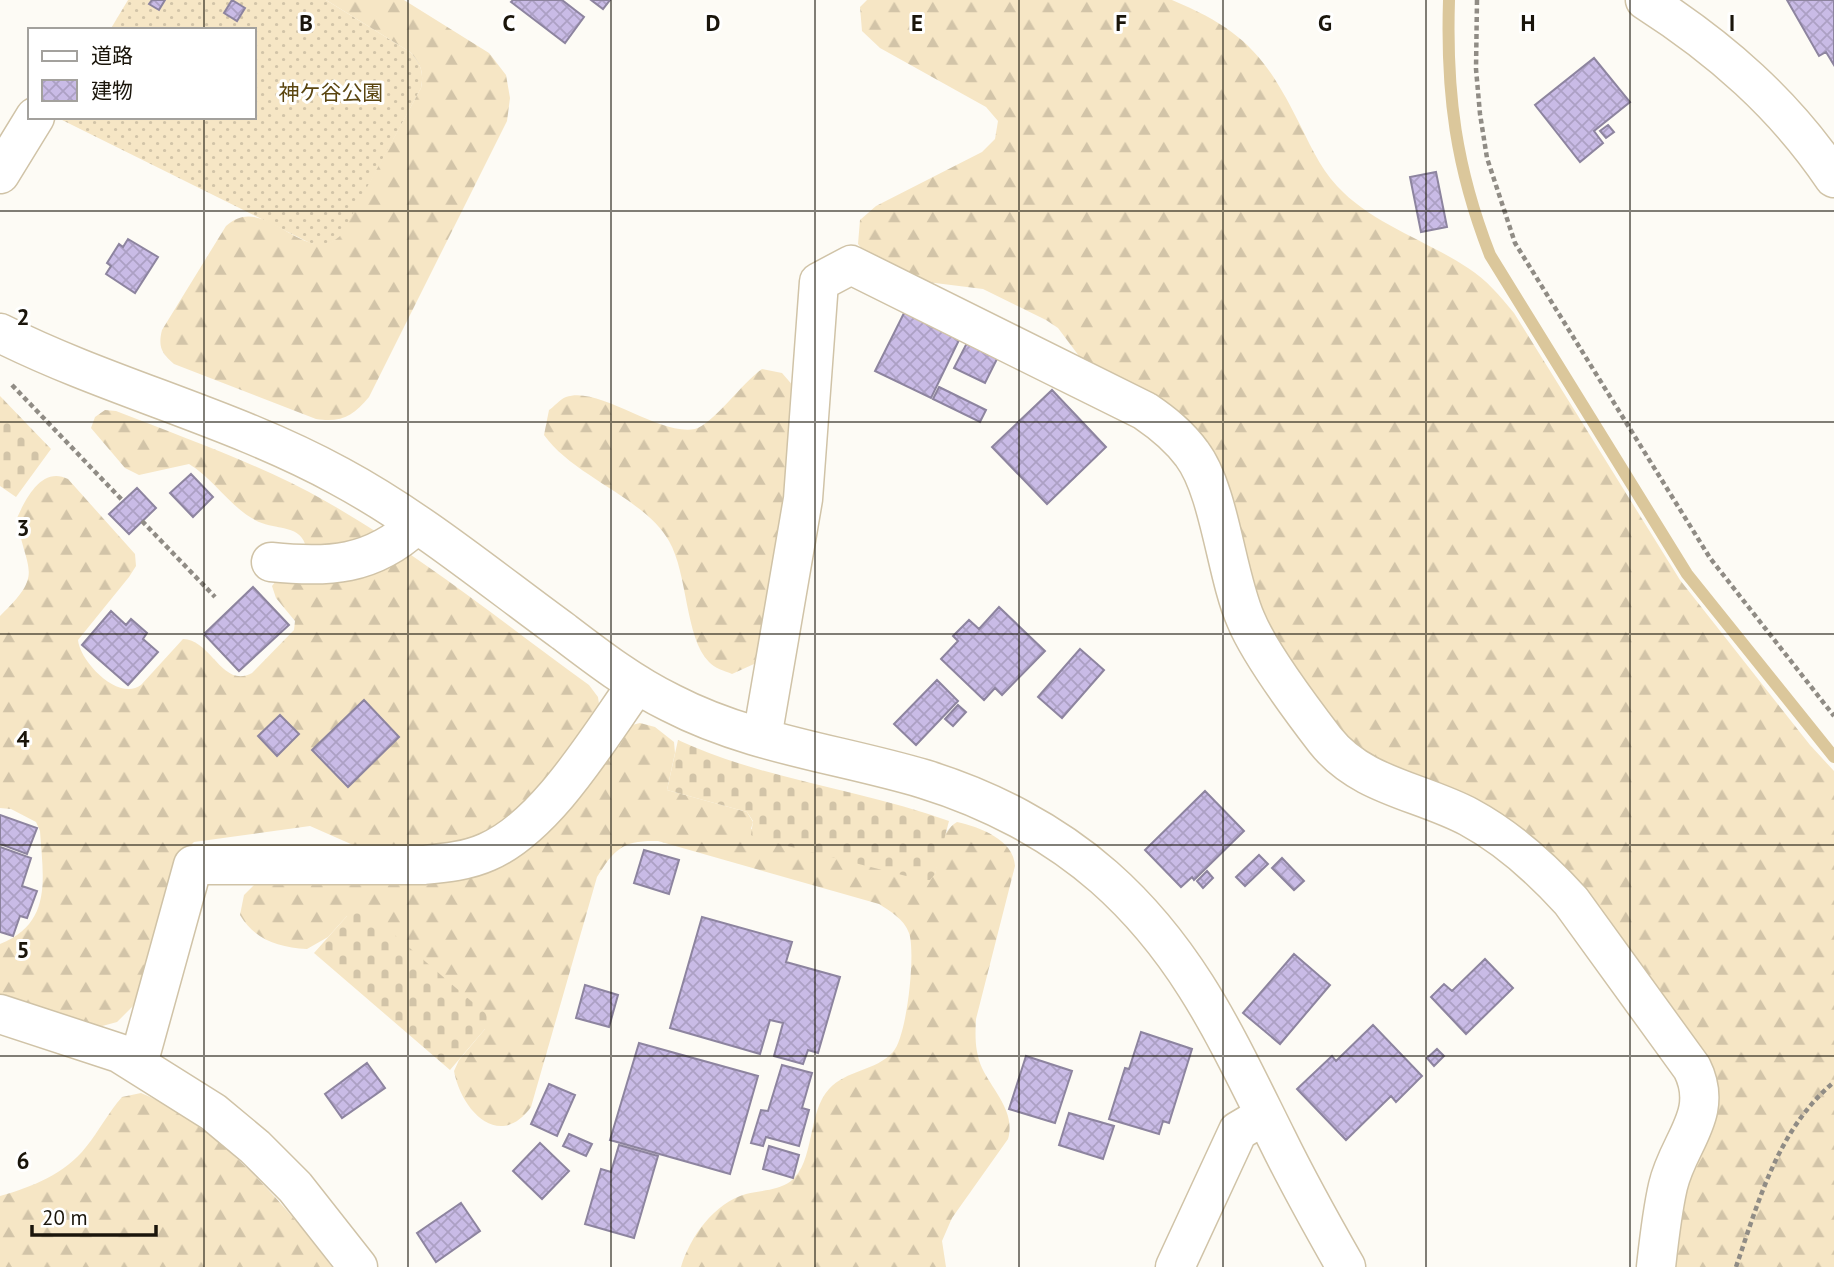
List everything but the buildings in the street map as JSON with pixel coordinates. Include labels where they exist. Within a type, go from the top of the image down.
[{"type":"street","points":[[1645,0],[1700,36],[1760,88],[1813,148],[1834,178]]},
{"type":"street","points":[[0,174],[35,119]]},
{"type":"street","points":[[762,738],[803,499],[819,282],[851,265],[1145,411],[1173,430],[1194,456],[1208,487],[1246,622],[1327,742],[1349,764],[1376,781],[1441,803],[1498,835],[1549,877],[1571,901],[1692,1068],[1700,1084],[1702,1101],[1668,1183],[1656,1267]]},
{"type":"street","points":[[0,332],[58,359],[251,434],[340,476],[416,525],[637,684],[715,723],[949,788],[1019,818],[1062,845],[1102,875],[1172,949],[1201,991],[1346,1267]]},
{"type":"street","points":[[271,562],[316,567],[362,559],[402,538],[416,525]]},
{"type":"street","points":[[138,1064],[193,865],[424,865],[456,862],[487,852],[515,836],[540,816],[637,684]]},
{"type":"street","points":[[0,1014],[119,1053],[201,1104],[255,1147],[295,1187],[358,1267]]},
{"type":"street","points":[[1175,1267],[1238,1131],[1265,1115]]},
{"type":"path","points":[[1477,0],[1476,69],[1479,114],[1493,180],[1515,243],[1710,558],[1834,716]]},
{"type":"path","points":[[11,384],[123,501]]},
{"type":"path","points":[[142,522],[215,597]]},
{"type":"path","points":[[1736,1267],[1762,1190],[1784,1140],[1817,1096],[1834,1082]]},
{"type":"green space","name":"神ケ谷公園","points":[[128,0],[326,0],[410,52],[421,68],[421,88],[342,235],[334,241],[319,245],[310,243],[60,119],[256,119],[256,28],[111,28]]},
{"type":"green space","points":[[326,0],[404,0],[489,53],[506,75],[510,98],[507,121],[369,397],[346,417],[333,420],[316,419],[174,364],[163,353],[160,341],[162,330],[226,226],[241,217],[255,217],[270,222],[313,243],[327,243],[341,235],[421,88],[421,68],[410,52]]},
{"type":"green space","points":[[867,0],[1172,0],[1195,10],[1232,32],[1260,59],[1284,95],[1314,153],[1337,186],[1366,211],[1475,273],[1514,313],[1680,580],[1810,745],[1834,771],[1834,1267],[1668,1267],[1677,1204],[1708,1122],[1581,893],[1357,754],[1270,639],[1220,483],[1085,364],[1058,328],[983,289],[927,282],[871,261],[858,244],[860,220],[876,206],[982,152],[995,139],[998,121],[986,107],[880,48],[862,31],[860,7]]},
{"type":"green space","points":[[762,369],[782,373],[795,388],[797,407],[766,641],[754,664],[732,674],[711,664],[701,651],[695,638],[675,555],[658,526],[644,512],[573,463],[544,435],[549,410],[566,397],[580,395],[612,404],[664,425],[695,429],[710,420]]},
{"type":"green space","points":[[0,396],[51,449],[16,497],[0,486]]},
{"type":"green space","points":[[105,410],[116,411],[250,464],[302,488],[361,522],[428,566],[589,685],[598,697],[600,711],[533,809],[483,844],[369,852],[310,826],[194,842],[184,852],[134,1005],[117,1022],[95,1028],[0,1000],[0,944],[17,935],[29,924],[37,911],[43,882],[40,831],[36,822],[11,809],[0,808],[0,616],[23,590],[29,571],[17,518],[36,486],[43,480],[59,476],[68,479],[135,554],[136,566],[129,577],[78,640],[86,659],[102,677],[122,688],[132,689],[141,685],[183,639],[202,647],[233,675],[252,673],[294,630],[295,621],[276,598],[272,586],[305,544],[297,533],[262,523],[246,514],[189,464],[139,475],[125,468],[91,428],[95,417]]},
{"type":"green space","points":[[640,723],[655,727],[674,742],[675,753],[667,790],[747,812],[753,822],[751,829],[935,874],[944,838],[951,826],[957,822],[985,831],[1009,849],[1015,866],[976,1019],[976,1032],[980,1062],[1002,1102],[1010,1129],[1008,1139],[952,1218],[942,1241],[946,1267],[681,1267],[697,1233],[724,1205],[734,1198],[786,1184],[799,1173],[808,1150],[817,1111],[829,1089],[844,1078],[886,1058],[898,1043],[909,994],[911,943],[904,924],[879,904],[658,841],[637,842],[622,848],[609,859],[597,877],[531,1107],[519,1120],[506,1125],[494,1125],[473,1111],[464,1099],[454,1071],[459,1060],[485,1029],[347,916],[328,937],[307,949],[268,941],[253,931],[240,915],[244,895],[258,881],[458,871],[624,727]]},
{"type":"green space","points":[[678,740],[744,765],[881,800],[949,821],[935,874],[930,880],[922,880],[756,838],[751,835],[753,821],[747,812],[667,790]]},
{"type":"green space","points":[[358,909],[368,912],[485,1013],[489,1021],[485,1029],[450,1070],[314,953],[347,916]]},
{"type":"green space","points":[[141,1093],[169,1107],[222,1145],[293,1217],[332,1267],[0,1267],[0,1196],[36,1184],[68,1165],[86,1147],[122,1097]]},
{"type":"waterway","points":[[1449,0],[1449,67],[1456,130],[1469,192],[1490,255],[1687,574],[1834,757]]}]
